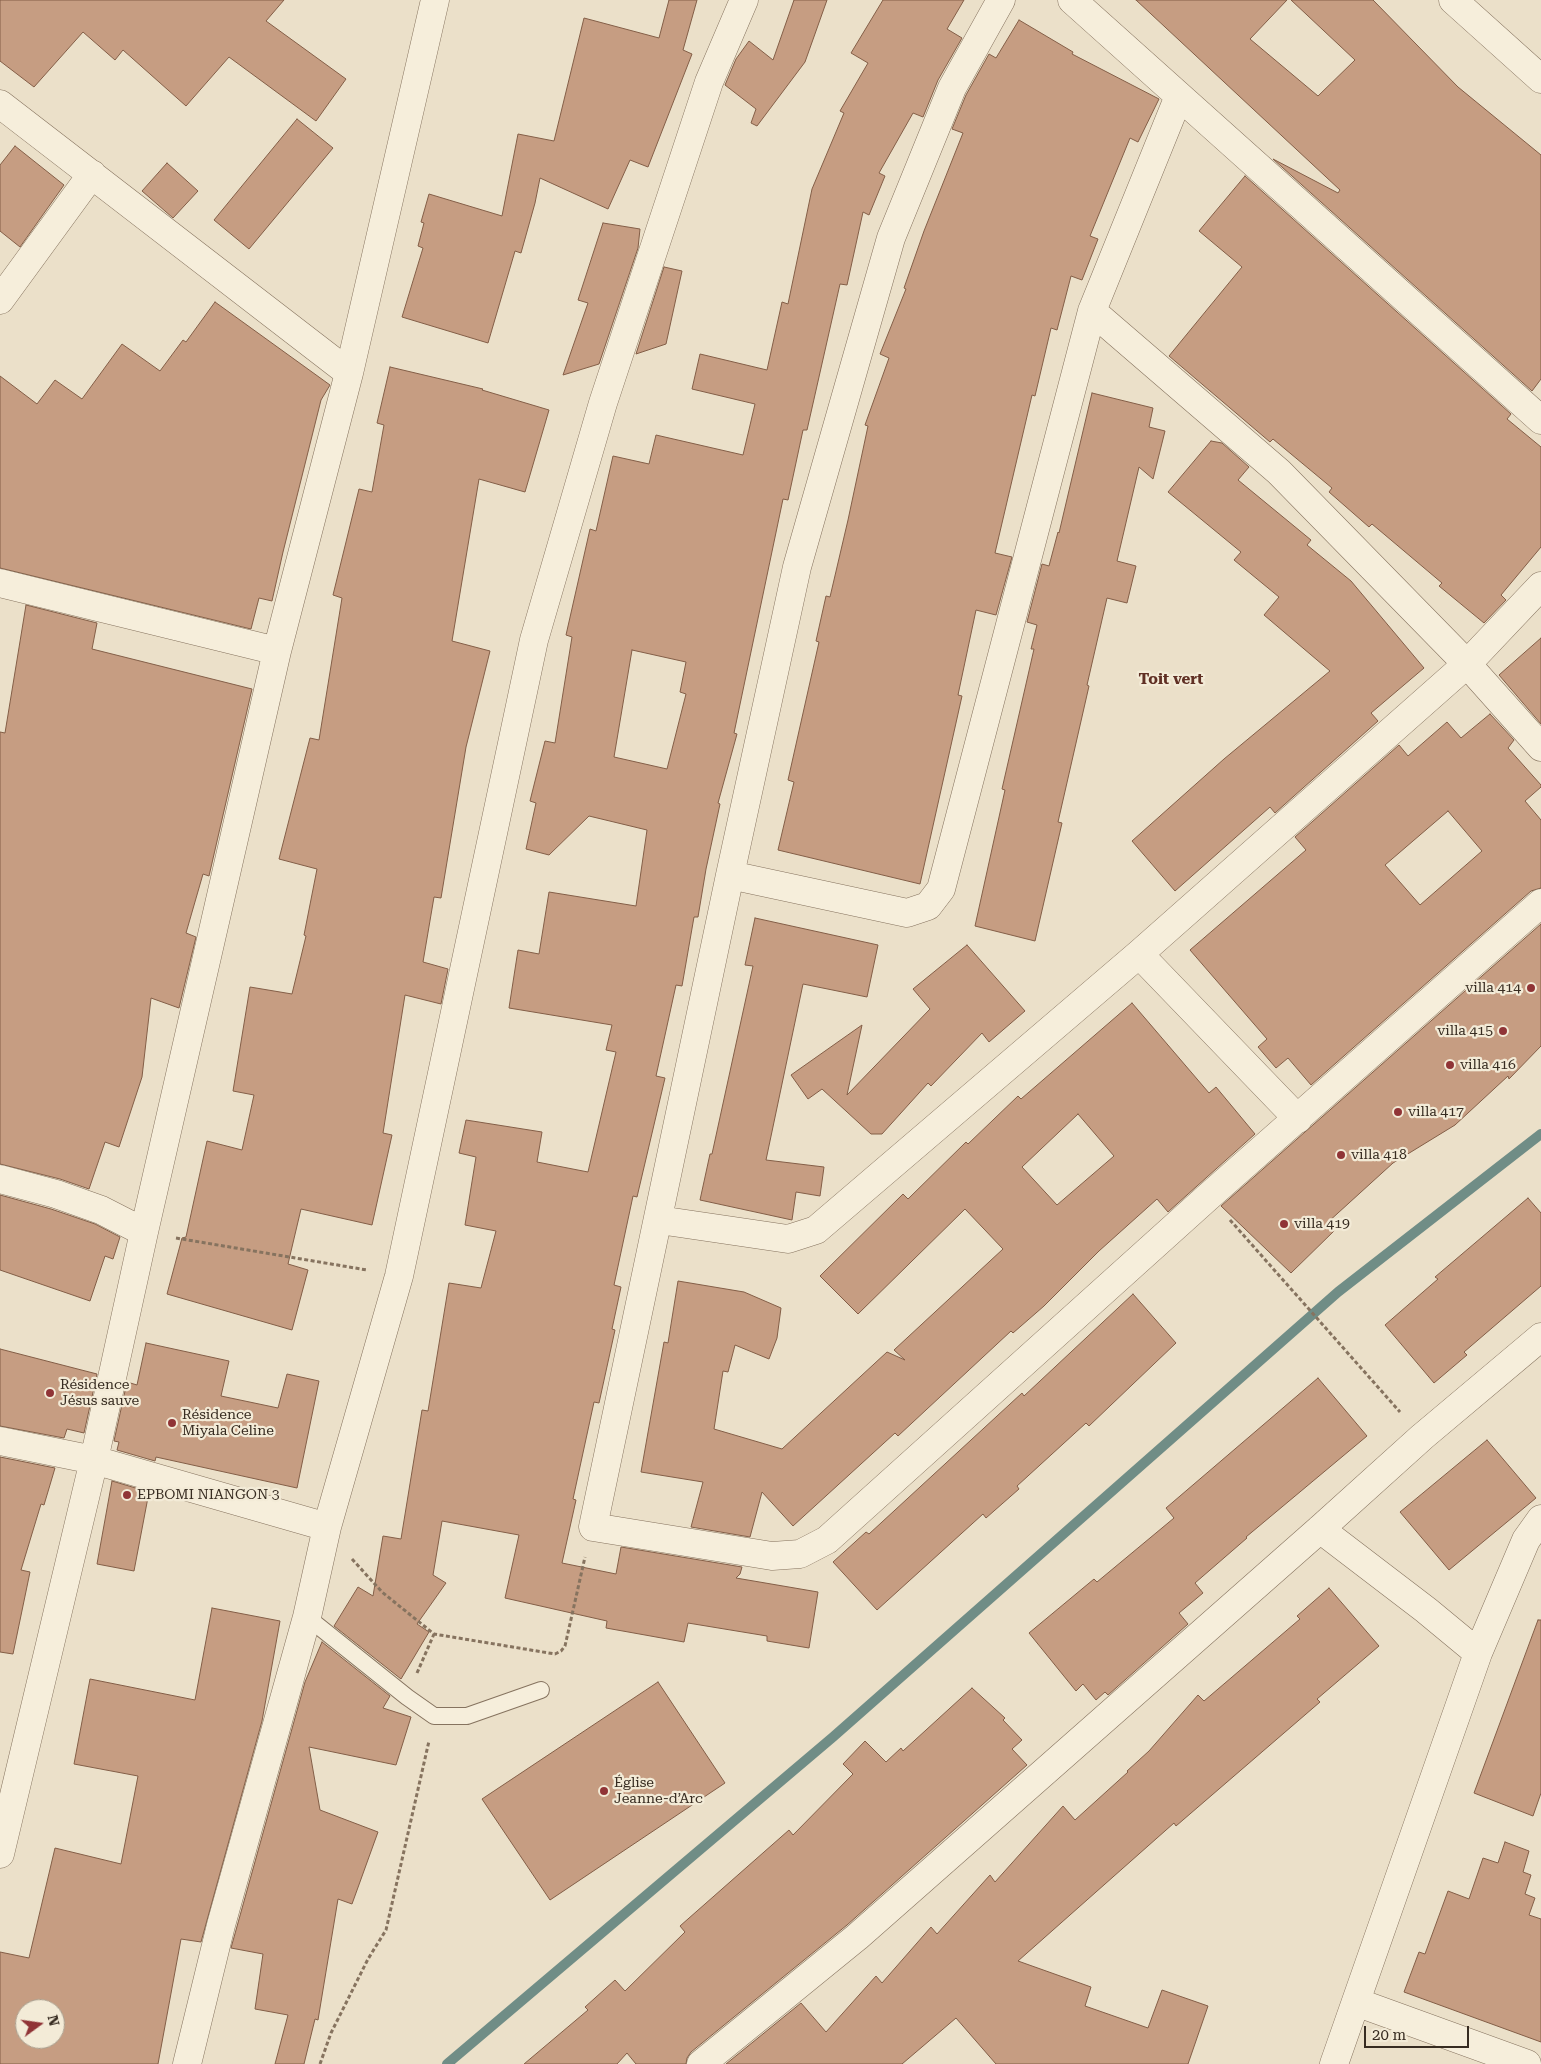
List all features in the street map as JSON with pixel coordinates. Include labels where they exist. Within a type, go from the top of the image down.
[{"type":"street","points":[[187,2064],[221,1925],[307,1617],[327,1527],[398,1275],[534,640],[603,403],[709,82],[744,0]]},
{"type":"street","points":[[1001,0],[952,88],[891,238],[797,567],[730,875],[593,1527],[772,1556],[800,1554],[826,1540],[1209,1196],[1541,902]]},
{"type":"street","points":[[1072,0],[1541,420]]},
{"type":"street","points":[[1453,0],[1541,79]]},
{"type":"street","points":[[0,1854],[94,1460],[144,1232],[277,651],[349,374],[430,2]]},
{"type":"street","points":[[730,875],[907,914],[928,906],[941,889],[1092,311],[1179,96]]},
{"type":"street","points":[[0,104],[349,374]]},
{"type":"street","points":[[0,300],[92,174]]},
{"type":"street","points":[[1092,311],[1279,472],[1467,664],[1541,747]]},
{"type":"street","points":[[0,583],[277,651]]},
{"type":"street","points":[[659,1220],[788,1239],[816,1230],[1139,954],[1467,664],[1541,586]]},
{"type":"street","points":[[1139,954],[1298,1119]]},
{"type":"street","points":[[0,1179],[56,1194],[101,1210],[144,1232]]},
{"type":"street","points":[[701,2064],[857,1937],[1422,1437],[1541,1337]]},
{"type":"street","points":[[0,1441],[94,1460],[327,1527]]},
{"type":"street","points":[[1334,2064],[1478,1653],[1526,1540],[1541,1519]]},
{"type":"street","points":[[1320,1529],[1426,1610],[1478,1653]]},
{"type":"street","points":[[1356,2002],[1526,2064]]},
{"type":"lane","points":[[307,1617],[407,1697],[434,1716],[467,1716],[541,1690]]},
{"type":"path","points":[[1209,1196],[1422,1437]]},
{"type":"path","points":[[144,1232],[398,1275]]},
{"type":"path","points":[[327,1527],[382,1592],[434,1634],[555,1654],[565,1646],[593,1527]]},
{"type":"path","points":[[407,1697],[434,1634]]},
{"type":"path","points":[[320,2064],[330,2033],[368,1959],[386,1930],[434,1716]]},
{"type":"building","points":[[0,0],[284,0],[266,21],[346,79],[316,121],[229,57],[186,106],[123,50],[115,60],[83,32],[34,87],[0,61]]},
{"type":"building","points":[[669,0],[697,0],[683,50],[692,54],[648,167],[630,160],[608,209],[540,178],[521,253],[515,251],[488,343],[402,317],[423,248],[418,246],[424,223],[421,222],[429,194],[502,216],[518,134],[554,141],[584,18],[659,38]]},
{"type":"building","points":[[794,0],[827,0],[805,62],[757,126],[751,123],[756,109],[725,85],[736,59],[749,41],[773,60]]},
{"type":"building","points":[[883,0],[964,0],[947,29],[962,38],[938,80],[923,117],[913,113],[879,173],[885,176],[869,215],[863,212],[847,285],[840,284],[807,430],[803,430],[788,500],[783,499],[734,733],[737,734],[718,803],[720,804],[698,917],[694,917],[682,986],[676,985],[656,1076],[665,1078],[637,1197],[633,1196],[614,1285],[621,1287],[612,1329],[615,1330],[599,1403],[594,1402],[573,1499],[576,1500],[562,1563],[616,1574],[621,1547],[742,1567],[740,1574],[736,1578],[818,1592],[809,1648],[767,1641],[767,1636],[688,1623],[684,1642],[606,1628],[607,1621],[505,1598],[519,1535],[442,1521],[433,1575],[446,1583],[417,1624],[429,1632],[401,1679],[334,1626],[358,1587],[373,1596],[383,1536],[401,1539],[422,1410],[428,1411],[449,1283],[481,1288],[496,1231],[465,1225],[476,1157],[459,1153],[466,1120],[542,1132],[537,1162],[588,1172],[616,1052],[606,1050],[612,1025],[509,1008],[518,950],[539,954],[549,892],[636,906],[647,830],[589,816],[549,855],[526,849],[536,803],[530,801],[545,741],[555,743],[572,637],[566,635],[590,529],[596,531],[613,456],[649,464],[656,435],[743,455],[755,404],[692,389],[700,354],[767,370],[782,302],[788,304],[812,189],[844,113],[840,111],[868,63],[851,53]],"holes":[[[632,650],[686,662],[680,692],[686,694],[667,769],[614,757]]]},
{"type":"building","points":[[1136,0],[1287,0],[1250,39],[1318,96],[1355,60],[1291,0],[1373,0],[1458,87],[1541,155],[1541,379],[1532,391],[1273,159],[1338,193],[1340,190]]},
{"type":"building","points":[[1019,20],[1073,52],[1072,54],[1159,99],[1138,142],[1130,138],[1090,236],[1098,239],[1082,280],[1071,276],[1057,330],[1051,328],[1035,396],[1032,395],[995,553],[1012,557],[996,615],[976,610],[958,695],[962,696],[920,884],[778,850],[794,782],[788,780],[819,642],[816,641],[826,596],[830,597],[848,520],[868,426],[865,425],[889,358],[880,354],[906,289],[904,288],[924,231],[963,133],[952,129],[966,95],[989,54],[996,58]]},
{"type":"building","points":[[297,119],[333,148],[249,249],[214,220]]},
{"type":"building","points":[[15,146],[64,185],[20,247],[0,231],[0,165]]},
{"type":"building","points":[[167,163],[198,191],[173,218],[142,191]]},
{"type":"building","points":[[1245,176],[1511,414],[1507,419],[1541,447],[1541,547],[1501,595],[1506,600],[1484,623],[1439,586],[1442,583],[1372,524],[1369,527],[1329,492],[1332,488],[1273,439],[1270,442],[1169,356],[1242,267],[1199,231]]},
{"type":"building","points":[[603,223],[640,229],[638,248],[599,364],[563,375],[588,303],[578,300]]},
{"type":"building","points":[[664,267],[682,271],[666,344],[636,354]]},
{"type":"building","points":[[215,302],[330,385],[321,400],[272,601],[259,598],[251,629],[0,568],[0,376],[37,404],[55,380],[82,399],[122,344],[160,371],[183,340],[186,342]]},
{"type":"building","points":[[390,367],[483,389],[549,410],[525,492],[479,479],[452,641],[490,651],[466,747],[441,898],[434,897],[423,962],[448,969],[441,1004],[405,995],[383,1133],[392,1135],[372,1225],[301,1209],[288,1264],[308,1270],[292,1330],[167,1294],[182,1238],[186,1237],[207,1141],[242,1150],[254,1095],[233,1091],[250,987],[292,994],[306,936],[304,935],[317,869],[279,859],[310,738],[319,740],[342,598],[333,595],[359,489],[372,492],[384,425],[377,423]]},
{"type":"building","points":[[1092,393],[1153,408],[1149,427],[1165,431],[1153,479],[1139,467],[1117,561],[1136,566],[1127,603],[1107,598],[1058,822],[1062,823],[1035,941],[975,926],[1005,790],[1002,789],[1034,649],[1031,649],[1037,625],[1027,622],[1042,564],[1049,566],[1059,533]]},
{"type":"building","points":[[1211,441],[1222,443],[1249,467],[1238,480],[1311,540],[1307,545],[1351,581],[1424,668],[1371,713],[1378,721],[1275,813],[1270,807],[1175,891],[1132,841],[1224,759],[1330,671],[1264,615],[1279,597],[1234,560],[1241,552],[1168,492]]},
{"type":"building","points":[[26,605],[97,623],[92,649],[252,689],[209,876],[203,874],[186,933],[196,937],[179,1008],[151,998],[142,1077],[119,1147],[105,1142],[89,1189],[60,1179],[0,1164],[0,732],[5,733]]},
{"type":"building","points":[[1541,638],[1541,724],[1499,675]]},
{"type":"building","points":[[1490,714],[1514,740],[1508,748],[1541,785],[1525,801],[1541,820],[1541,888],[1531,891],[1311,1085],[1288,1058],[1276,1068],[1258,1047],[1267,1039],[1190,950],[1306,850],[1295,837],[1399,745],[1408,756],[1447,722],[1461,738]],"holes":[[[1448,811],[1482,851],[1420,905],[1385,865]]]},
{"type":"building","points":[[755,918],[878,945],[867,997],[803,984],[766,1160],[824,1167],[820,1196],[796,1192],[792,1220],[700,1200],[710,1154],[712,1154],[753,966],[745,965]]},
{"type":"building","points":[[1541,924],[1541,1046],[1509,1079],[1508,1076],[1455,1125],[1393,1163],[1327,1223],[1334,1231],[1291,1273],[1221,1206]]},
{"type":"building","points":[[967,945],[1025,1011],[989,1042],[982,1033],[931,1086],[928,1083],[882,1134],[871,1134],[822,1089],[808,1099],[791,1075],[862,1025],[847,1095],[930,1009],[913,989]]},
{"type":"building","points":[[1132,1003],[1209,1093],[1216,1087],[1255,1134],[1168,1212],[1157,1199],[1099,1251],[1044,1306],[1013,1333],[1011,1331],[898,1436],[895,1433],[793,1526],[762,1492],[750,1537],[691,1527],[703,1482],[641,1472],[664,1342],[668,1343],[678,1281],[744,1292],[781,1308],[777,1338],[769,1359],[735,1345],[728,1372],[723,1371],[714,1429],[782,1449],[887,1352],[905,1360],[894,1350],[1003,1249],[965,1209],[858,1314],[820,1276],[903,1194],[908,1199],[966,1142],[968,1144],[1018,1096],[1021,1099]],"holes":[[[1078,1114],[1114,1156],[1057,1205],[1022,1167]]]},
{"type":"building","points":[[0,1195],[51,1209],[95,1224],[120,1237],[113,1259],[105,1256],[90,1301],[0,1270]]},
{"type":"building","points":[[1528,1198],[1541,1213],[1541,1286],[1464,1352],[1467,1355],[1434,1383],[1385,1325],[1438,1279],[1435,1277]]},
{"type":"building","points":[[1133,1294],[1176,1343],[1089,1426],[1086,1423],[1017,1486],[1019,1489],[986,1518],[983,1514],[877,1610],[833,1562],[866,1532],[869,1534],[1022,1393],[1024,1396]]},
{"type":"building","points":[[146,1343],[229,1361],[221,1396],[278,1408],[287,1374],[319,1381],[297,1488],[156,1457],[155,1461],[117,1450],[119,1442],[114,1441],[127,1382],[137,1385]]},
{"type":"building","name":"Résidence Jésus sauve","points":[[0,1349],[97,1374],[84,1433],[67,1429],[64,1438],[0,1426]]},
{"type":"building","points":[[1318,1378],[1367,1436],[1246,1537],[1195,1583],[1203,1593],[1179,1613],[1188,1624],[1108,1695],[1105,1692],[1096,1700],[1083,1684],[1076,1691],[1029,1633],[1094,1579],[1097,1582],[1174,1518],[1166,1508]]},
{"type":"building","points":[[1487,1440],[1536,1498],[1449,1570],[1400,1512]]},
{"type":"building","points":[[0,1457],[55,1468],[44,1505],[41,1504],[21,1570],[30,1572],[13,1654],[0,1652]]},
{"type":"building","points":[[112,1481],[149,1492],[134,1571],[97,1564]]},
{"type":"building","points":[[1329,1588],[1379,1646],[1317,1699],[1320,1702],[1176,1826],[1174,1823],[1018,1961],[1091,1987],[1085,2006],[1148,2028],[1162,1990],[1208,2006],[1188,2064],[996,2064],[956,2018],[902,2064],[726,2064],[801,2003],[826,2032],[876,1976],[882,1983],[931,1927],[937,1934],[990,1875],[995,1882],[1063,1806],[1075,1820],[1149,1751],[1198,1695],[1204,1701],[1300,1619],[1297,1616]]},
{"type":"building","points":[[212,1608],[280,1621],[262,1721],[201,1942],[181,1939],[158,2064],[0,2064],[0,1952],[29,1958],[55,1848],[121,1864],[138,1776],[74,1764],[90,1679],[195,1700]]},
{"type":"building","points":[[1538,1620],[1541,1620],[1541,1793],[1533,1816],[1474,1793]]},
{"type":"building","points":[[322,1642],[390,1696],[383,1708],[411,1717],[396,1765],[309,1747],[320,1810],[378,1832],[352,1904],[338,1899],[318,2020],[315,2019],[304,2064],[275,2064],[288,2015],[255,2009],[263,1954],[231,1948],[305,1682]]},
{"type":"building","name":"Église Jeanne-d’Arc","points":[[658,1682],[725,1783],[550,1900],[482,1799]]},
{"type":"building","points":[[972,1688],[1005,1718],[1003,1720],[1022,1740],[1012,1749],[1027,1765],[847,1925],[691,2052],[686,2064],[636,2064],[627,2053],[617,2064],[524,2064],[588,2010],[585,2007],[615,1980],[625,1991],[685,1932],[680,1926],[789,1830],[793,1835],[853,1774],[843,1764],[865,1741],[886,1762],[901,1748],[903,1751]]},
{"type":"building","points":[[1505,1842],[1529,1851],[1523,1872],[1531,1875],[1525,1894],[1535,1898],[1529,1915],[1541,1919],[1541,2042],[1404,1992],[1419,1952],[1425,1954],[1448,1891],[1469,1899],[1483,1858],[1498,1863]]},
{"type":"waterway","points":[[447,2064],[833,1737],[1338,1292],[1541,1134]]},
{"type":"place","name":"villa 414","points":[[1531,988]]},
{"type":"place","name":"villa 415","points":[[1503,1031]]},
{"type":"place","name":"villa 416","points":[[1450,1065]]},
{"type":"place","name":"villa 417","points":[[1398,1112]]},
{"type":"place","name":"villa 418","points":[[1341,1155]]},
{"type":"place","name":"villa 419","points":[[1284,1224]]},
{"type":"place","name":"Résidence Jésus sauve","points":[[50,1393]]},
{"type":"place","name":"Résidence Miyala Celine","points":[[172,1423]]},
{"type":"place","name":"EPBOMI NIANGON 3","points":[[127,1495]]},
{"type":"place","name":"Église Jeanne-d’Arc","points":[[604,1791]]},
{"type":"district","name":"Toit vert","points":[[1171,680]]}]
